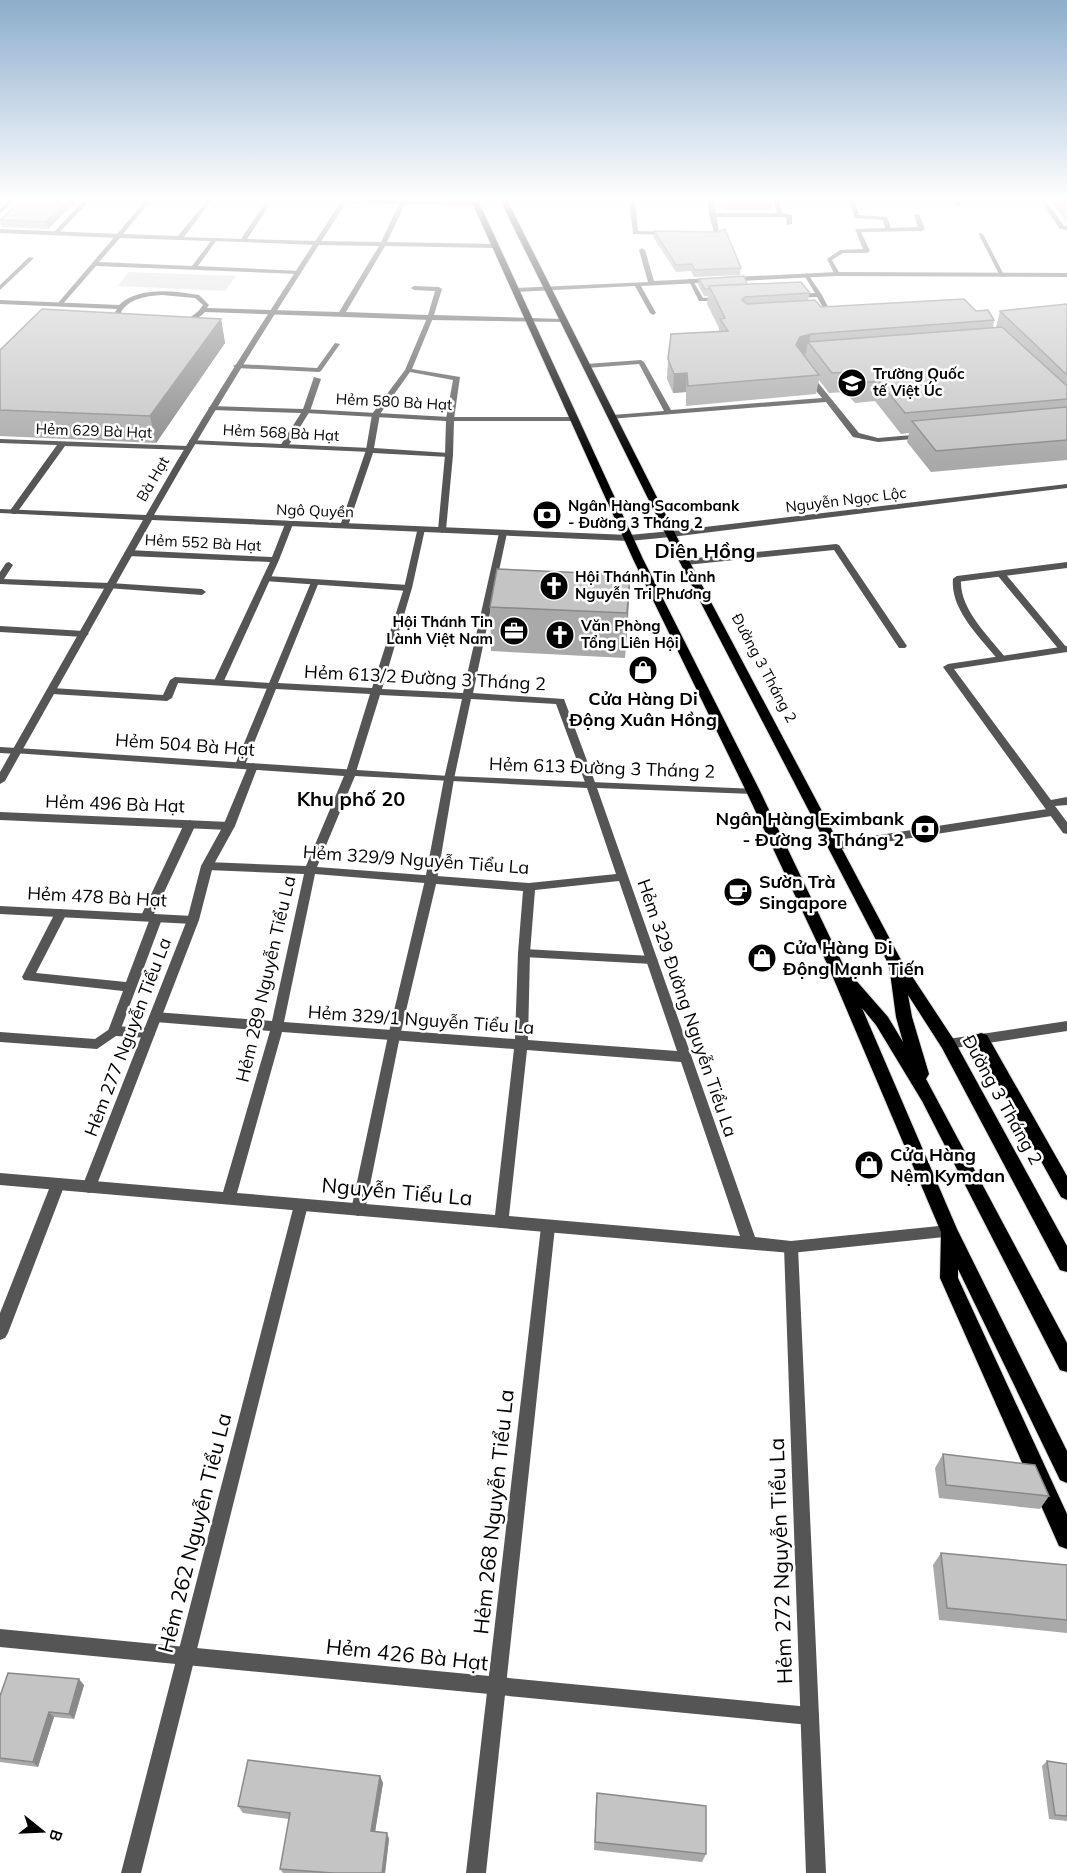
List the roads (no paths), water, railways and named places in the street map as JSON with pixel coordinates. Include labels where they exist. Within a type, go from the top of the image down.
[{"type":"main road","name":"Đường 3 Tháng 2","points":[[548,288],[671,534],[894,961],[948,1044],[1067,1264]]},
{"type":"main road","points":[[516,290],[628,538],[753,790],[837,968],[949,1231],[1067,1473]]},
{"type":"main road","name":"Đường 3 Tháng 2","points":[[894,961],[904,1017],[928,1096]]},
{"type":"main road","points":[[837,968],[882,1021],[928,1096],[1067,1363]]},
{"type":"main road","name":"Đường 3 Tháng 2","points":[[981,1039],[1067,1192]]},
{"type":"main road","points":[[949,1231],[949,1278],[1060,1504],[1067,1538]]},
{"type":"street","points":[[52,312],[75,287]]},
{"type":"street","name":"Bà Hạt","points":[[0,781],[190,445],[287,287]]},
{"type":"street","points":[[341,315],[357,287]]},
{"type":"street","points":[[516,290],[558,287]]},
{"type":"street","points":[[638,287],[653,314]]},
{"type":"street","points":[[694,287],[701,300],[737,298]]},
{"type":"street","points":[[814,287],[830,314],[819,315]]},
{"type":"street","points":[[344,526],[370,450],[376,414],[408,370],[440,289],[414,288]]},
{"type":"street","points":[[0,302],[120,307],[143,296],[175,292],[197,296],[206,305],[204,310]]},
{"type":"street","points":[[784,297],[819,295]]},
{"type":"street","points":[[120,307],[118,312],[120,317],[126,321],[148,326],[176,324],[189,320],[204,310],[564,321]]},
{"type":"street","points":[[237,366],[319,370],[338,344]]},
{"type":"street","points":[[586,366],[641,362],[669,413]]},
{"type":"street","points":[[408,370],[457,379],[450,419],[442,530]]},
{"type":"street","points":[[805,372],[856,435],[878,440],[937,434]]},
{"type":"street","points":[[284,447],[306,411],[317,379]]},
{"type":"street","points":[[612,417],[827,400]]},
{"type":"street","name":"Hẻm 580 Bà Hạt","points":[[212,408],[450,419],[575,419]]},
{"type":"street","name":"Hẻm 629 Bà Hạt","points":[[0,441],[190,445]]},
{"type":"street","points":[[13,512],[62,444]]},
{"type":"street","name":"Hẻm 568 Bà Hạt","points":[[190,445],[370,450],[449,455]]},
{"type":"street","name":"Nguyễn Ngọc Lộc","points":[[628,538],[1067,486]]},
{"type":"street","name":"Ngô Quyền","points":[[0,511],[628,538]]},
{"type":"street","points":[[218,683],[267,579],[289,524]]},
{"type":"street","name":"Hẻm 289 Nguyễn Tiểu La","points":[[228,1199],[277,1027],[310,870],[351,772],[408,588],[421,529]]},
{"type":"street","points":[[358,1210],[394,1036],[431,880],[449,779],[503,533]]},
{"type":"street","points":[[686,561],[836,547],[902,646]]},
{"type":"street","name":"Hẻm 552 Bà Hạt","points":[[128,553],[275,560]]},
{"type":"street","points":[[9,565],[0,579],[202,592]]},
{"type":"street","points":[[1002,658],[958,600],[955,586],[957,579],[1067,565]]},
{"type":"street","points":[[1001,574],[1066,650]]},
{"type":"street","points":[[267,579],[408,588]]},
{"type":"street","points":[[240,765],[315,582]]},
{"type":"street","points":[[0,630],[84,634]]},
{"type":"street","points":[[1066,650],[948,667],[1067,830]]},
{"type":"street","name":"Hẻm 613/2 Đường 3 Tháng 2","points":[[52,691],[167,698],[175,680],[560,701],[591,784]]},
{"type":"street","name":"Hẻm 504 Bà Hạt","points":[[0,750],[351,772]]},
{"type":"street","name":"Hẻm 277 Nguyễn Tiểu La","points":[[89,1187],[193,920],[207,866],[229,826],[253,766]]},
{"type":"street","name":"Hẻm 613 Đường 3 Tháng 2","points":[[351,772],[449,779],[753,790]]},
{"type":"street","name":"Hẻm 329 Đường Nguyễn Tiểu La","points":[[591,784],[750,1244]]},
{"type":"street","points":[[834,846],[1051,808],[1067,801]]},
{"type":"street","name":"Hẻm 496 Bà Hạt","points":[[0,816],[229,826]]},
{"type":"street","points":[[0,1037],[97,1044],[114,1031],[151,919],[190,824]]},
{"type":"street","name":"Hẻm 329/9 Nguyễn Tiểu La","points":[[207,866],[310,870],[529,887],[623,877]]},
{"type":"street","points":[[501,1222],[521,1046],[529,887]]},
{"type":"street","name":"Hẻm 478 Bà Hạt","points":[[0,910],[193,920]]},
{"type":"street","points":[[61,913],[28,977],[130,987]]},
{"type":"street","points":[[524,954],[652,960]]},
{"type":"street","name":"Hẻm 329/1 Nguyễn Tiểu La","points":[[155,1017],[684,1057]]},
{"type":"street","points":[[948,1044],[1067,1026]]},
{"type":"street","points":[[114,1031],[149,1033]]},
{"type":"street","name":"Nguyễn Tiểu La","points":[[0,1179],[790,1247],[949,1231]]},
{"type":"street","points":[[0,1333],[58,1184]]},
{"type":"street","name":"Hẻm 262 Nguyễn Tiểu La","points":[[131,1873],[302,1205]]},
{"type":"street","name":"Hẻm 268 Nguyễn Tiểu La","points":[[476,1873],[548,1227]]},
{"type":"street","name":"Hẻm 272 Nguyễn Tiểu La","points":[[790,1247],[816,1873]]},
{"type":"street","name":"Hẻm 426 Bà Hạt","points":[[0,1638],[810,1716]]},
{"type":"place","name":"Trường Quốc tế Việt Úc","points":[[852,383]]},
{"type":"place","name":"Ngân Hàng Sacombank - Đường 3 Tháng 2","points":[[547,515]]},
{"type":"place","name":"Hội Thánh Tin Lành Nguyễn Tri Phương","points":[[554,586]]},
{"type":"place","name":"Hội Thánh Tin Lành Việt Nam","points":[[514,631]]},
{"type":"place","name":"Văn Phòng Tổng Liên Hội","points":[[560,635]]},
{"type":"place","name":"Cửa Hàng Di Động Xuân Hồng","points":[[643,670]]},
{"type":"place","name":"Ngân Hàng Eximbank - Đường 3 Tháng 2","points":[[925,829]]},
{"type":"place","name":"Sườn Trà Singapore","points":[[738,892]]},
{"type":"place","name":"Cửa Hàng Di Động Mạnh Tiến","points":[[762,958]]},
{"type":"place","name":"Cửa Hàng Nệm Kymdan","points":[[869,1165]]},
{"type":"district","name":"Diên Hồng","points":[[705,551]]},
{"type":"district","name":"Khu phố 20","points":[[351,799]]}]
